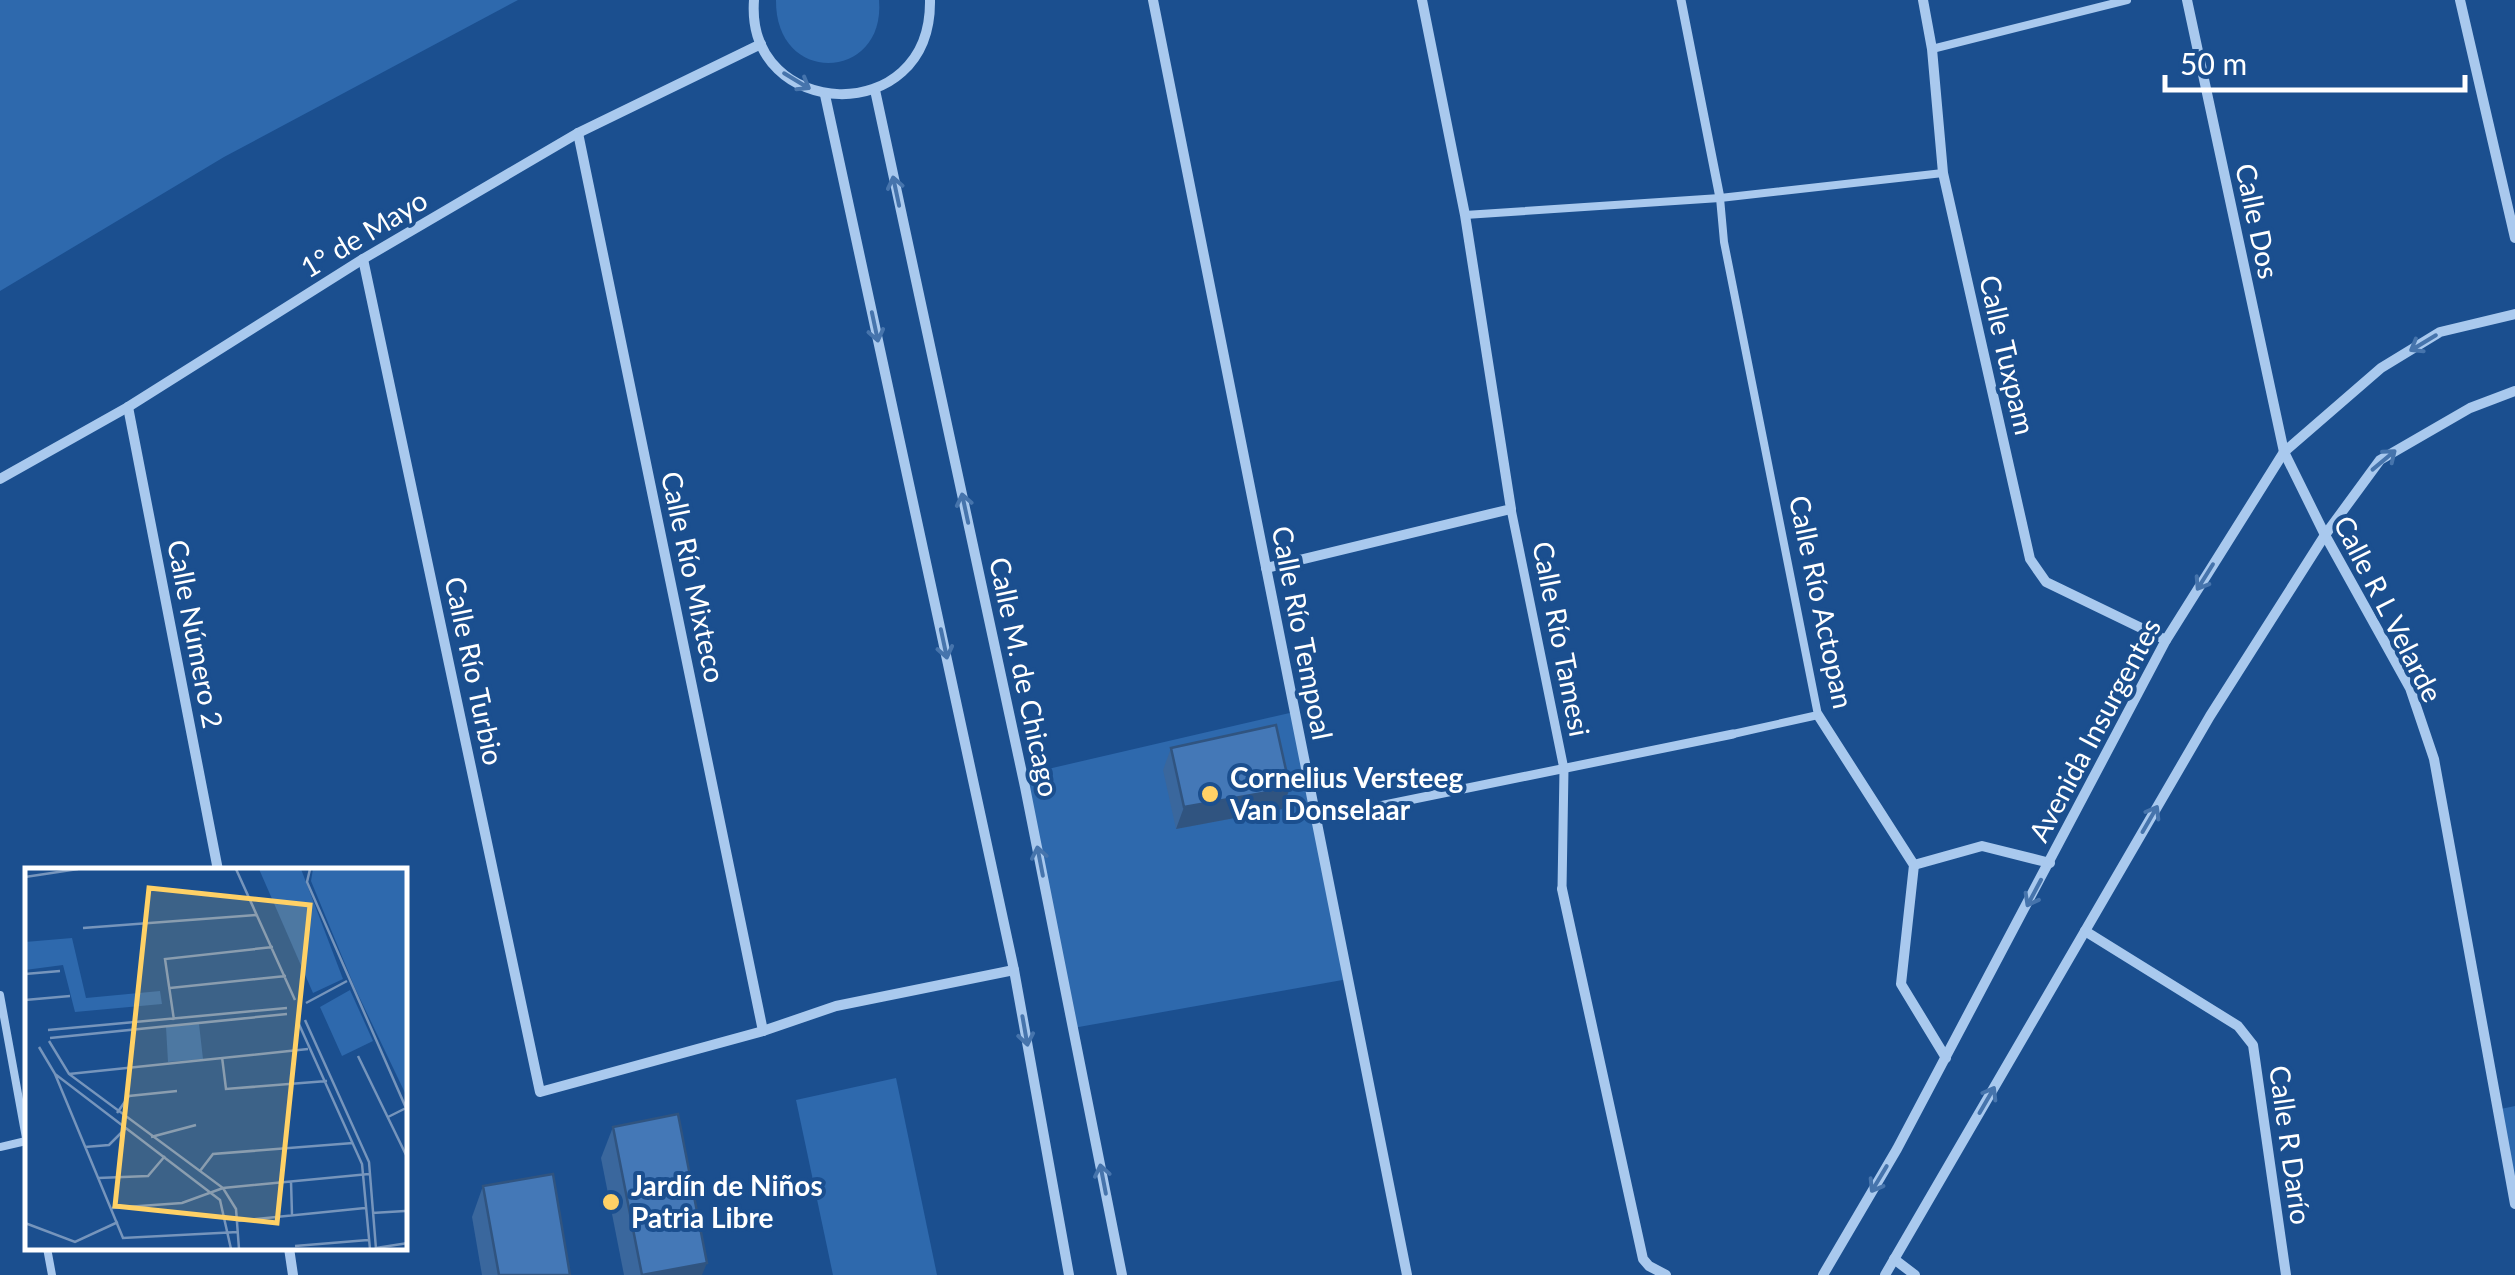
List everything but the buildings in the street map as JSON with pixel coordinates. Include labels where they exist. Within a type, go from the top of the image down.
[{"type":"street","points":[[754,0],[755,26],[761,44],[777,68],[799,85],[825,94],[851,96],[875,90],[910,64],[929,25],[932,1]]},
{"type":"street","name":"Calle Río Tempoal","points":[[1152,0],[1407,1275]]},
{"type":"street","name":"Calle Río Tamesi","points":[[1422,0],[1465,215],[1512,508],[1564,769],[1562,889],[1643,1259],[1666,1275]]},
{"type":"street","points":[[1681,0],[1720,198]]},
{"type":"street","name":"Calle Tuxpam","points":[[1923,0],[1932,49],[1943,172],[2030,559],[2046,582],[2166,640]]},
{"type":"street","name":"Calle Dos","points":[[2187,0],[2284,452]]},
{"type":"street","points":[[2460,0],[2515,238]]},
{"type":"street","name":"1° de Mayo","points":[[0,480],[128,408],[363,259],[578,133],[761,44]]},
{"type":"street","name":"Calle M. de Chicago","points":[[875,90],[1025,787],[1122,1275]]},
{"type":"street","points":[[825,94],[1014,970],[1069,1275]]},
{"type":"street","name":"Calle Río Mixteco","points":[[578,133],[763,1031]]},
{"type":"street","name":"Calle Río Turbio","points":[[363,259],[540,1092],[763,1031]]},
{"type":"street","name":"Avenida Insurgentes","points":[[1823,1275],[1897,1149],[2166,640],[2284,452],[2381,368],[2440,332],[2515,314]]},
{"type":"street","points":[[1885,1275],[2210,716],[2325,535],[2380,460],[2470,408],[2515,391]]},
{"type":"street","name":"Calle Número 2","points":[[128,408],[218,868]]},
{"type":"street","name":"Calle R L Velarde","points":[[2284,452],[2410,688],[2434,759],[2515,1204]]},
{"type":"street","points":[[1266,568],[1512,508]]},
{"type":"street","name":"Calle Río Actopan","points":[[1818,715],[1914,865]]},
{"type":"street","points":[[1316,819],[1733,734]]},
{"type":"street","points":[[1946,1058],[1901,984],[1914,865],[1982,846],[2050,864]]},
{"type":"street","name":"Calle R Darío","points":[[2085,931],[2238,1026],[2253,1045],[2286,1275]]},
{"type":"street","points":[[763,1031],[836,1006],[1014,970]]},
{"type":"street","points":[[289,1250],[293,1275]]},
{"type":"street","points":[[1894,1259],[1915,1275]]},
{"type":"lane","points":[[1932,49],[2127,0]]},
{"type":"lane","points":[[1465,215],[1720,198],[1943,172]]},
{"type":"lane","name":"Calle Río Actopan","points":[[1720,198],[1724,242],[1818,715]]},
{"type":"lane","points":[[1733,734],[1818,715]]},
{"type":"lane","points":[[0,996],[25,1134]]},
{"type":"lane","points":[[0,1148],[25,1145]]},
{"type":"lane","points":[[47,1250],[52,1275]]},
{"type":"shaded area","points":[[0,0],[518,0],[224,157],[0,291]]},
{"type":"shaded area","points":[[776,0],[879,0],[877,27],[866,46],[849,59],[830,63],[810,60],[793,48],[780,28]]},
{"type":"shaded area","points":[[1294,712],[1348,979],[1073,1028],[1022,775]]},
{"type":"shaded area","points":[[896,1078],[937,1275],[833,1275],[796,1100]]},
{"type":"shaded area","points":[[2515,1106],[2515,1204],[2496,1110]]},
{"type":"place","name":"Cornelius Versteeg Van Donselaar","points":[[1210,794]]},
{"type":"place","name":"Jardín de Niños Patria Libre","points":[[611,1202]]}]
